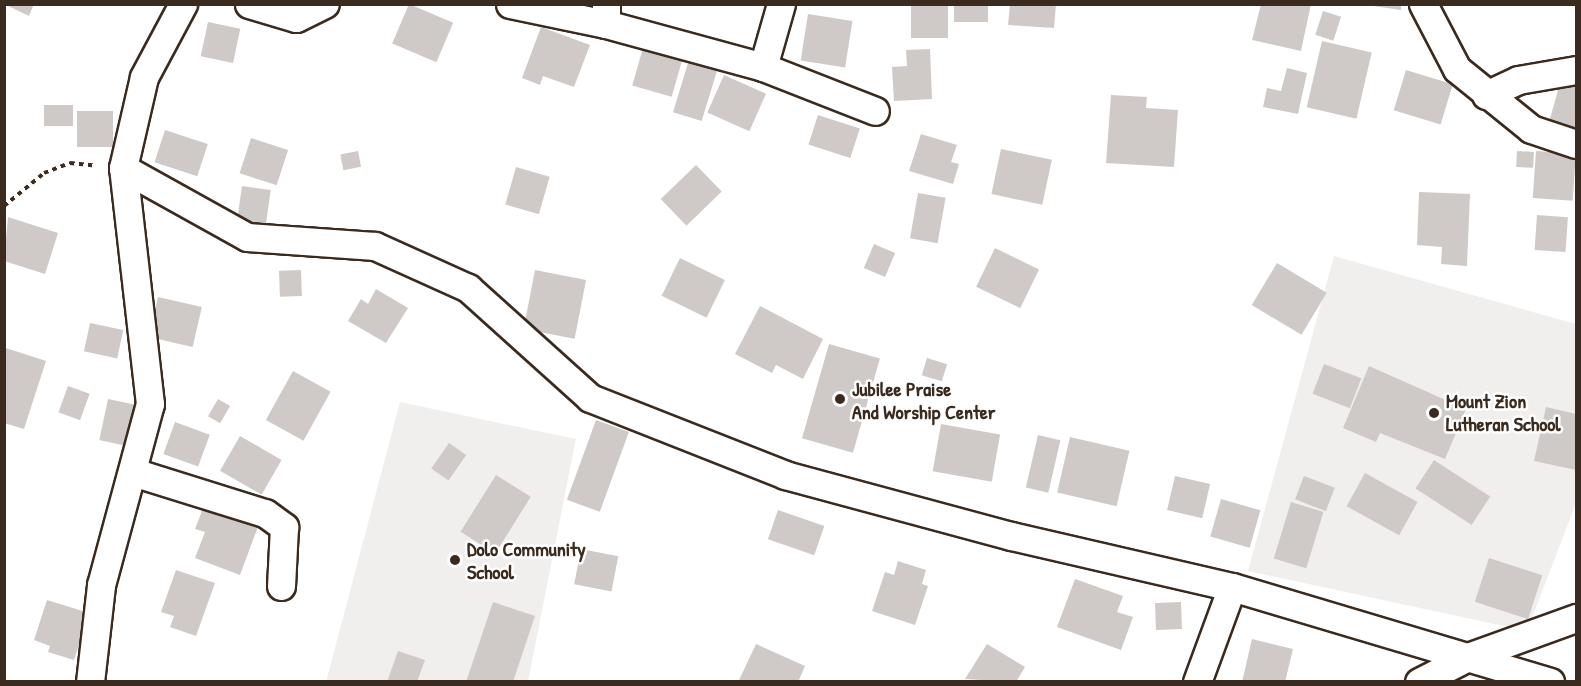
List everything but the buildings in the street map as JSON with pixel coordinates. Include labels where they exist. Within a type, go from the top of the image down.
[{"type":"street","points":[[90,681],[101,585],[150,404],[123,168],[144,77],[183,4]]},
{"type":"street","points":[[249,4],[296,18],[325,4]]},
{"type":"street","points":[[510,4],[606,14],[763,67],[875,111]]},
{"type":"street","points":[[763,67],[781,4]]},
{"type":"street","points":[[1423,4],[1457,69],[1486,95],[1531,129],[1576,144]]},
{"type":"street","points":[[1486,95],[1518,80],[1576,70]]},
{"type":"street","points":[[123,168],[247,237],[375,246],[468,288],[590,398],[785,475],[1011,536],[1232,587],[1550,681]]},
{"type":"street","points":[[133,472],[265,513],[284,527],[281,585]]},
{"type":"street","points":[[1197,681],[1232,587]]},
{"type":"street","points":[[1419,681],[1468,657],[1576,618]]},
{"type":"path","points":[[4,206],[44,173],[70,163],[123,168]]},
{"type":"shaded area","name":"Mount Zion Lutheran School","points":[[1334,256],[1576,324],[1576,503],[1527,631],[1248,571]]},
{"type":"shaded area","name":"Dolo Community School","points":[[400,402],[576,439],[528,681],[326,682]]},
{"type":"place","name":"Jubilee Praise And Worship Center","points":[[840,399]]},
{"type":"place","name":"Mount Zion Lutheran School","points":[[1434,413]]},
{"type":"place","name":"Dolo Community School","points":[[455,560]]}]
